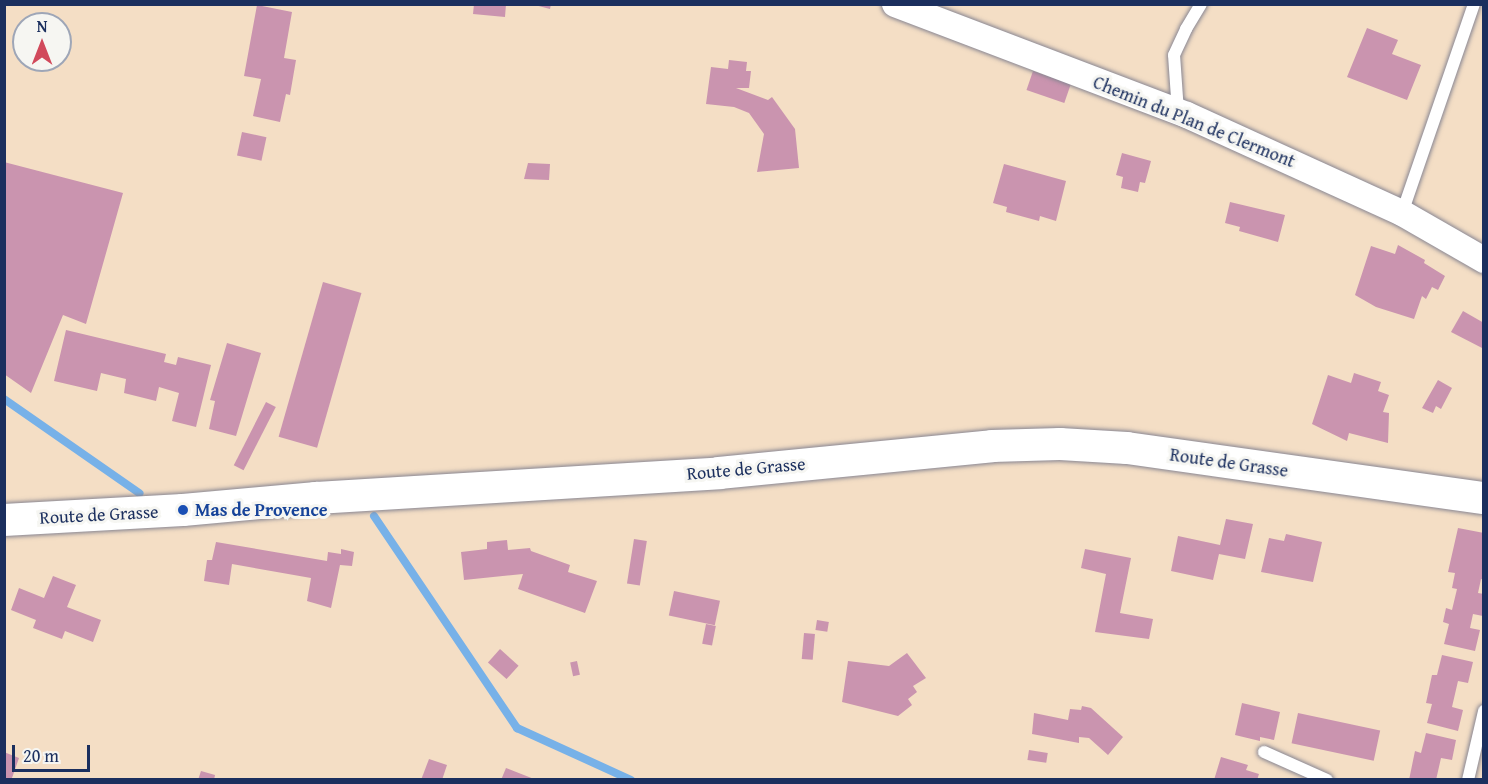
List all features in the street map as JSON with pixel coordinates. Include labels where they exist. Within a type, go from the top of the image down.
[{"type":"street","name":"Chemin du Plan de Clermont","points":[[895,4],[1178,112],[1402,213],[1484,261]]},
{"type":"street","name":"Route de Grasse","points":[[4,520],[183,510],[316,498],[719,474],[992,446],[1060,444],[1127,448],[1484,498]]},
{"type":"lane","points":[[1178,112],[1174,55],[1201,4]]},
{"type":"lane","points":[[1402,213],[1474,4]]},
{"type":"lane","points":[[1467,780],[1484,711]]},
{"type":"lane","points":[[1263,752],[1327,780]]},
{"type":"building","points":[[474,4],[506,4],[505,17],[473,14]]},
{"type":"building","points":[[531,4],[551,4],[550,9]]},
{"type":"building","points":[[257,5],[292,12],[284,58],[296,60],[290,95],[286,94],[280,122],[253,116],[261,79],[244,76]]},
{"type":"building","points":[[1367,28],[1398,40],[1392,54],[1421,65],[1407,100],[1347,77]]},
{"type":"building","points":[[729,60],[747,62],[746,71],[751,71],[749,88],[736,88],[768,100],[772,97],[795,129],[799,168],[757,172],[764,134],[749,113],[734,107],[706,104],[711,67],[728,69]]},
{"type":"building","points":[[1033,71],[1071,84],[1064,103],[1026,90]]},
{"type":"building","points":[[242,132],[266,137],[261,161],[237,155]]},
{"type":"building","points":[[1122,153],[1151,161],[1145,183],[1140,182],[1138,192],[1121,188],[1123,177],[1116,175]]},
{"type":"building","points":[[4,162],[123,193],[86,324],[63,315],[31,393],[4,374]]},
{"type":"building","points":[[528,163],[550,164],[549,180],[524,179]]},
{"type":"building","points":[[1004,164],[1066,181],[1056,221],[1040,216],[1039,221],[1006,212],[1007,207],[993,203]]},
{"type":"building","points":[[1230,202],[1285,215],[1278,242],[1239,231],[1240,227],[1225,223]]},
{"type":"building","points":[[1398,245],[1425,260],[1424,263],[1445,276],[1438,290],[1432,287],[1426,299],[1422,296],[1414,319],[1376,307],[1355,295],[1371,246],[1395,254]]},
{"type":"building","points":[[323,282],[361,293],[317,448],[279,437]]},
{"type":"building","points":[[1463,311],[1484,323],[1484,349],[1451,332]]},
{"type":"building","points":[[66,330],[166,354],[164,362],[176,365],[178,357],[211,365],[196,427],[172,421],[179,393],[159,387],[156,401],[124,393],[126,379],[101,373],[97,391],[54,381]]},
{"type":"building","points":[[227,343],[261,353],[236,436],[209,429],[215,401],[210,400]]},
{"type":"building","points":[[1354,373],[1381,382],[1378,391],[1389,395],[1383,412],[1389,413],[1388,443],[1349,433],[1347,441],[1312,424],[1328,375],[1351,383]]},
{"type":"building","points":[[1438,380],[1452,388],[1441,409],[1436,406],[1433,413],[1422,408]]},
{"type":"building","points":[[266,402],[276,407],[244,470],[234,465]]},
{"type":"building","points":[[1226,519],[1253,524],[1245,559],[1219,554],[1213,580],[1171,571],[1178,536],[1220,545]]},
{"type":"building","points":[[1458,528],[1484,533],[1484,580],[1481,579],[1478,593],[1484,594],[1484,613],[1483,616],[1473,614],[1470,628],[1480,630],[1475,651],[1444,644],[1449,624],[1443,622],[1446,608],[1452,610],[1457,589],[1452,588],[1455,573],[1448,572]]},
{"type":"building","points":[[1286,534],[1322,542],[1313,582],[1261,572],[1269,538],[1284,541]]},
{"type":"building","points":[[634,539],[647,541],[640,585],[627,583]]},
{"type":"building","points":[[507,540],[508,550],[530,548],[531,551],[570,565],[568,572],[597,581],[585,613],[518,589],[523,574],[464,580],[461,552],[487,549],[487,542]]},
{"type":"building","points":[[216,542],[327,561],[328,552],[341,554],[341,549],[354,552],[352,566],[340,565],[331,608],[307,601],[311,578],[232,564],[229,585],[204,581],[207,560],[212,560]]},
{"type":"building","points":[[1085,549],[1131,558],[1120,613],[1153,619],[1149,639],[1095,632],[1106,574],[1081,568]]},
{"type":"building","points":[[53,576],[76,585],[67,607],[101,620],[93,642],[65,631],[62,639],[33,628],[36,620],[11,610],[19,588],[44,598]]},
{"type":"building","points":[[674,591],[720,601],[715,625],[669,615]]},
{"type":"building","points":[[817,620],[829,622],[827,632],[815,630]]},
{"type":"building","points":[[706,624],[716,626],[712,646],[702,644]]},
{"type":"building","points":[[804,633],[815,634],[813,660],[802,659]]},
{"type":"building","points":[[500,649],[519,666],[507,679],[488,662]]},
{"type":"building","points":[[907,653],[926,678],[913,686],[917,692],[908,699],[912,705],[898,716],[842,702],[848,661],[889,666]]},
{"type":"building","points":[[1442,655],[1473,662],[1468,683],[1458,681],[1452,707],[1463,710],[1458,731],[1427,723],[1432,704],[1426,703],[1432,675],[1437,675]]},
{"type":"building","points":[[577,661],[580,675],[573,676],[570,662]]},
{"type":"building","points":[[1242,703],[1280,712],[1274,740],[1260,737],[1260,741],[1235,735]]},
{"type":"building","points":[[1082,706],[1091,708],[1123,737],[1108,755],[1089,738],[1079,737],[1079,743],[1032,734],[1034,713],[1068,720],[1070,709],[1081,710]]},
{"type":"building","points":[[1298,713],[1380,730],[1374,761],[1292,743]]},
{"type":"building","points":[[1426,733],[1456,740],[1452,760],[1441,758],[1436,780],[1409,780],[1415,751],[1421,753]]},
{"type":"building","points":[[1029,750],[1048,753],[1046,763],[1027,760]]},
{"type":"building","points":[[4,752],[19,758],[12,778],[16,780],[4,780]]},
{"type":"building","points":[[1221,757],[1248,765],[1246,770],[1259,774],[1257,780],[1214,780]]},
{"type":"building","points":[[429,759],[447,765],[442,780],[421,780]]},
{"type":"building","points":[[506,768],[534,779],[534,780],[501,780]]},
{"type":"building","points":[[201,771],[215,775],[214,780],[198,780]]},
{"type":"waterway","points":[[4,399],[139,493]]},
{"type":"waterway","points":[[374,516],[517,728],[631,780]]},
{"type":"place","name":"Mas de Provence","points":[[183,510]]}]
